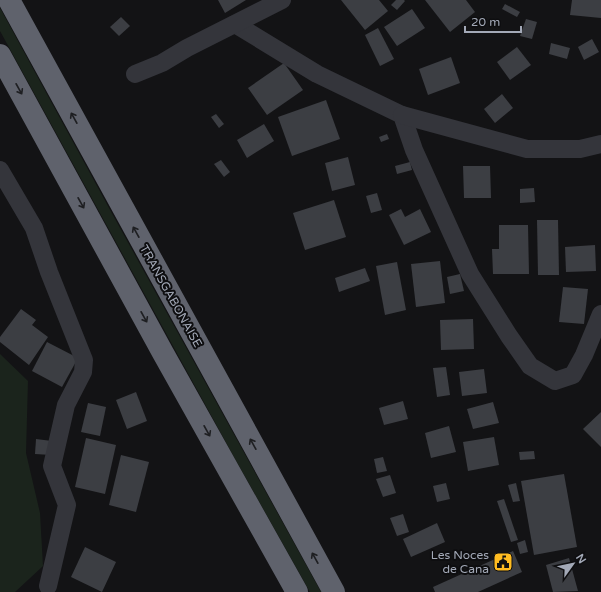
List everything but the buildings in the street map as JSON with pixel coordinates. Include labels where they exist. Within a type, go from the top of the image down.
[{"type":"highway","name":"TRANSGABONAISE","points":[[9,0],[334,592]]},
{"type":"highway","points":[[0,55],[297,592]]},
{"type":"street","points":[[135,74],[162,63],[187,48],[282,0]]},
{"type":"street","points":[[235,24],[317,74],[402,115],[527,149],[580,149],[601,144]]},
{"type":"street","points":[[402,115],[414,150],[470,274],[509,336],[530,366],[555,381],[573,375],[584,355],[601,314]]},
{"type":"street","points":[[0,170],[9,199],[34,228],[49,272],[84,360],[83,372],[66,405],[52,466],[67,505],[48,586]]},
{"type":"shaded area","points":[[0,8],[321,592],[310,592],[234,457],[0,31]]},
{"type":"shaded area","points":[[0,354],[28,381],[26,453],[40,513],[43,566],[15,592],[0,592]]},
{"type":"place","name":"Les Noces de Cana","points":[[503,562]]}]
